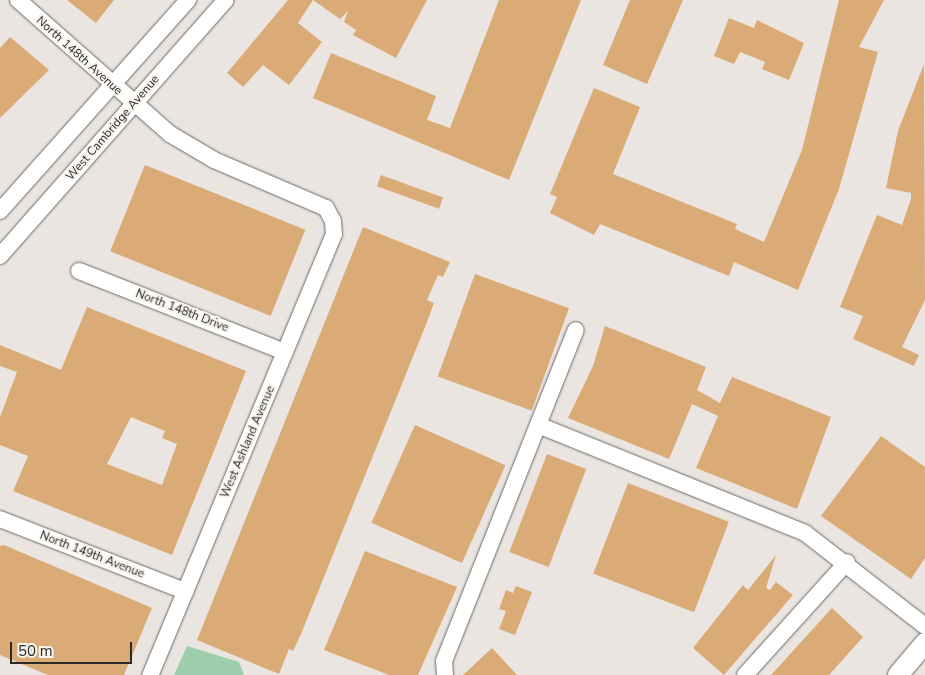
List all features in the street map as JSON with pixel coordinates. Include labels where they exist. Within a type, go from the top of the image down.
[{"type":"main road","points":[[898,675],[925,643]]},
{"type":"street","name":"North 148th Avenue","points":[[18,0],[112,86],[170,134],[214,160],[326,208]]},
{"type":"street","points":[[0,212],[188,0]]},
{"type":"street","name":"West Cambridge Avenue","points":[[0,256],[226,0]]},
{"type":"street","name":"West Ashland Avenue","points":[[150,675],[334,234],[326,208]]},
{"type":"street","name":"North 148th Drive","points":[[79,271],[285,352]]},
{"type":"street","points":[[445,675],[444,661],[576,330]]},
{"type":"street","points":[[538,425],[805,533],[847,562],[925,626]]},
{"type":"street","name":"North 149th Avenue","points":[[0,519],[185,591]]},
{"type":"street","points":[[745,675],[847,562]]},
{"type":"green space","points":[[187,646],[239,662],[244,675],[174,675]]},
{"type":"building","points":[[67,0],[114,0],[96,23]]},
{"type":"building","points":[[288,0],[313,0],[298,23],[322,42],[289,85],[263,65],[243,87],[227,73]]},
{"type":"building","points":[[313,0],[427,0],[396,58],[353,35],[356,30],[344,22],[348,11],[340,19]]},
{"type":"building","points":[[499,0],[581,0],[509,180],[313,98],[331,53],[436,96],[427,120],[450,128]]},
{"type":"building","points":[[630,0],[683,0],[647,84],[603,65]]},
{"type":"building","points":[[839,0],[884,0],[859,47],[878,52],[839,189],[798,290],[734,262],[729,276],[600,224],[594,235],[550,213],[557,197],[550,194],[594,88],[640,107],[613,174],[737,224],[735,229],[764,242],[802,150]]},
{"type":"building","points":[[729,18],[754,28],[757,20],[804,43],[789,80],[762,69],[765,62],[740,52],[734,64],[714,56]]},
{"type":"building","points":[[10,37],[49,70],[0,118],[0,48]]},
{"type":"building","points":[[924,64],[925,300],[902,347],[919,355],[914,366],[853,339],[863,316],[840,307],[877,215],[902,225],[911,199],[911,193],[886,188],[898,131]]},
{"type":"building","points":[[145,165],[305,230],[271,316],[110,251]]},
{"type":"building","points":[[381,175],[443,198],[439,209],[377,186]]},
{"type":"building","points":[[363,227],[450,262],[443,277],[438,275],[427,300],[434,303],[427,322],[301,634],[293,651],[289,649],[279,674],[197,640]]},
{"type":"building","points":[[475,274],[569,308],[532,411],[438,376]]},
{"type":"building","points":[[87,307],[246,371],[172,555],[13,491],[28,456],[0,445],[0,417],[17,372],[0,366],[0,345],[61,370]],"holes":[[[131,417],[165,431],[162,438],[177,444],[162,485],[107,464]]]},
{"type":"building","points":[[605,326],[706,367],[697,390],[720,403],[732,377],[831,417],[797,509],[696,468],[718,416],[692,404],[669,459],[568,418],[593,366]]},
{"type":"building","points":[[415,425],[505,465],[462,563],[371,523]]},
{"type":"building","points":[[881,436],[925,467],[925,558],[911,579],[821,516]]},
{"type":"building","points":[[547,454],[586,469],[549,567],[509,552]]},
{"type":"building","points":[[628,483],[729,522],[694,612],[593,574]]},
{"type":"building","points":[[4,545],[152,608],[124,675],[48,675],[0,655],[0,546]]},
{"type":"building","points":[[365,551],[457,587],[418,675],[389,675],[324,650]]},
{"type":"building","points":[[776,555],[766,588],[770,590],[776,582],[793,595],[724,675],[693,648],[743,585],[748,590]]},
{"type":"building","points":[[516,586],[532,592],[515,635],[499,629],[506,611],[499,609],[506,590],[513,593]]},
{"type":"building","points":[[832,608],[863,637],[829,675],[771,675]]},
{"type":"building","points":[[492,648],[517,675],[463,675]]}]
